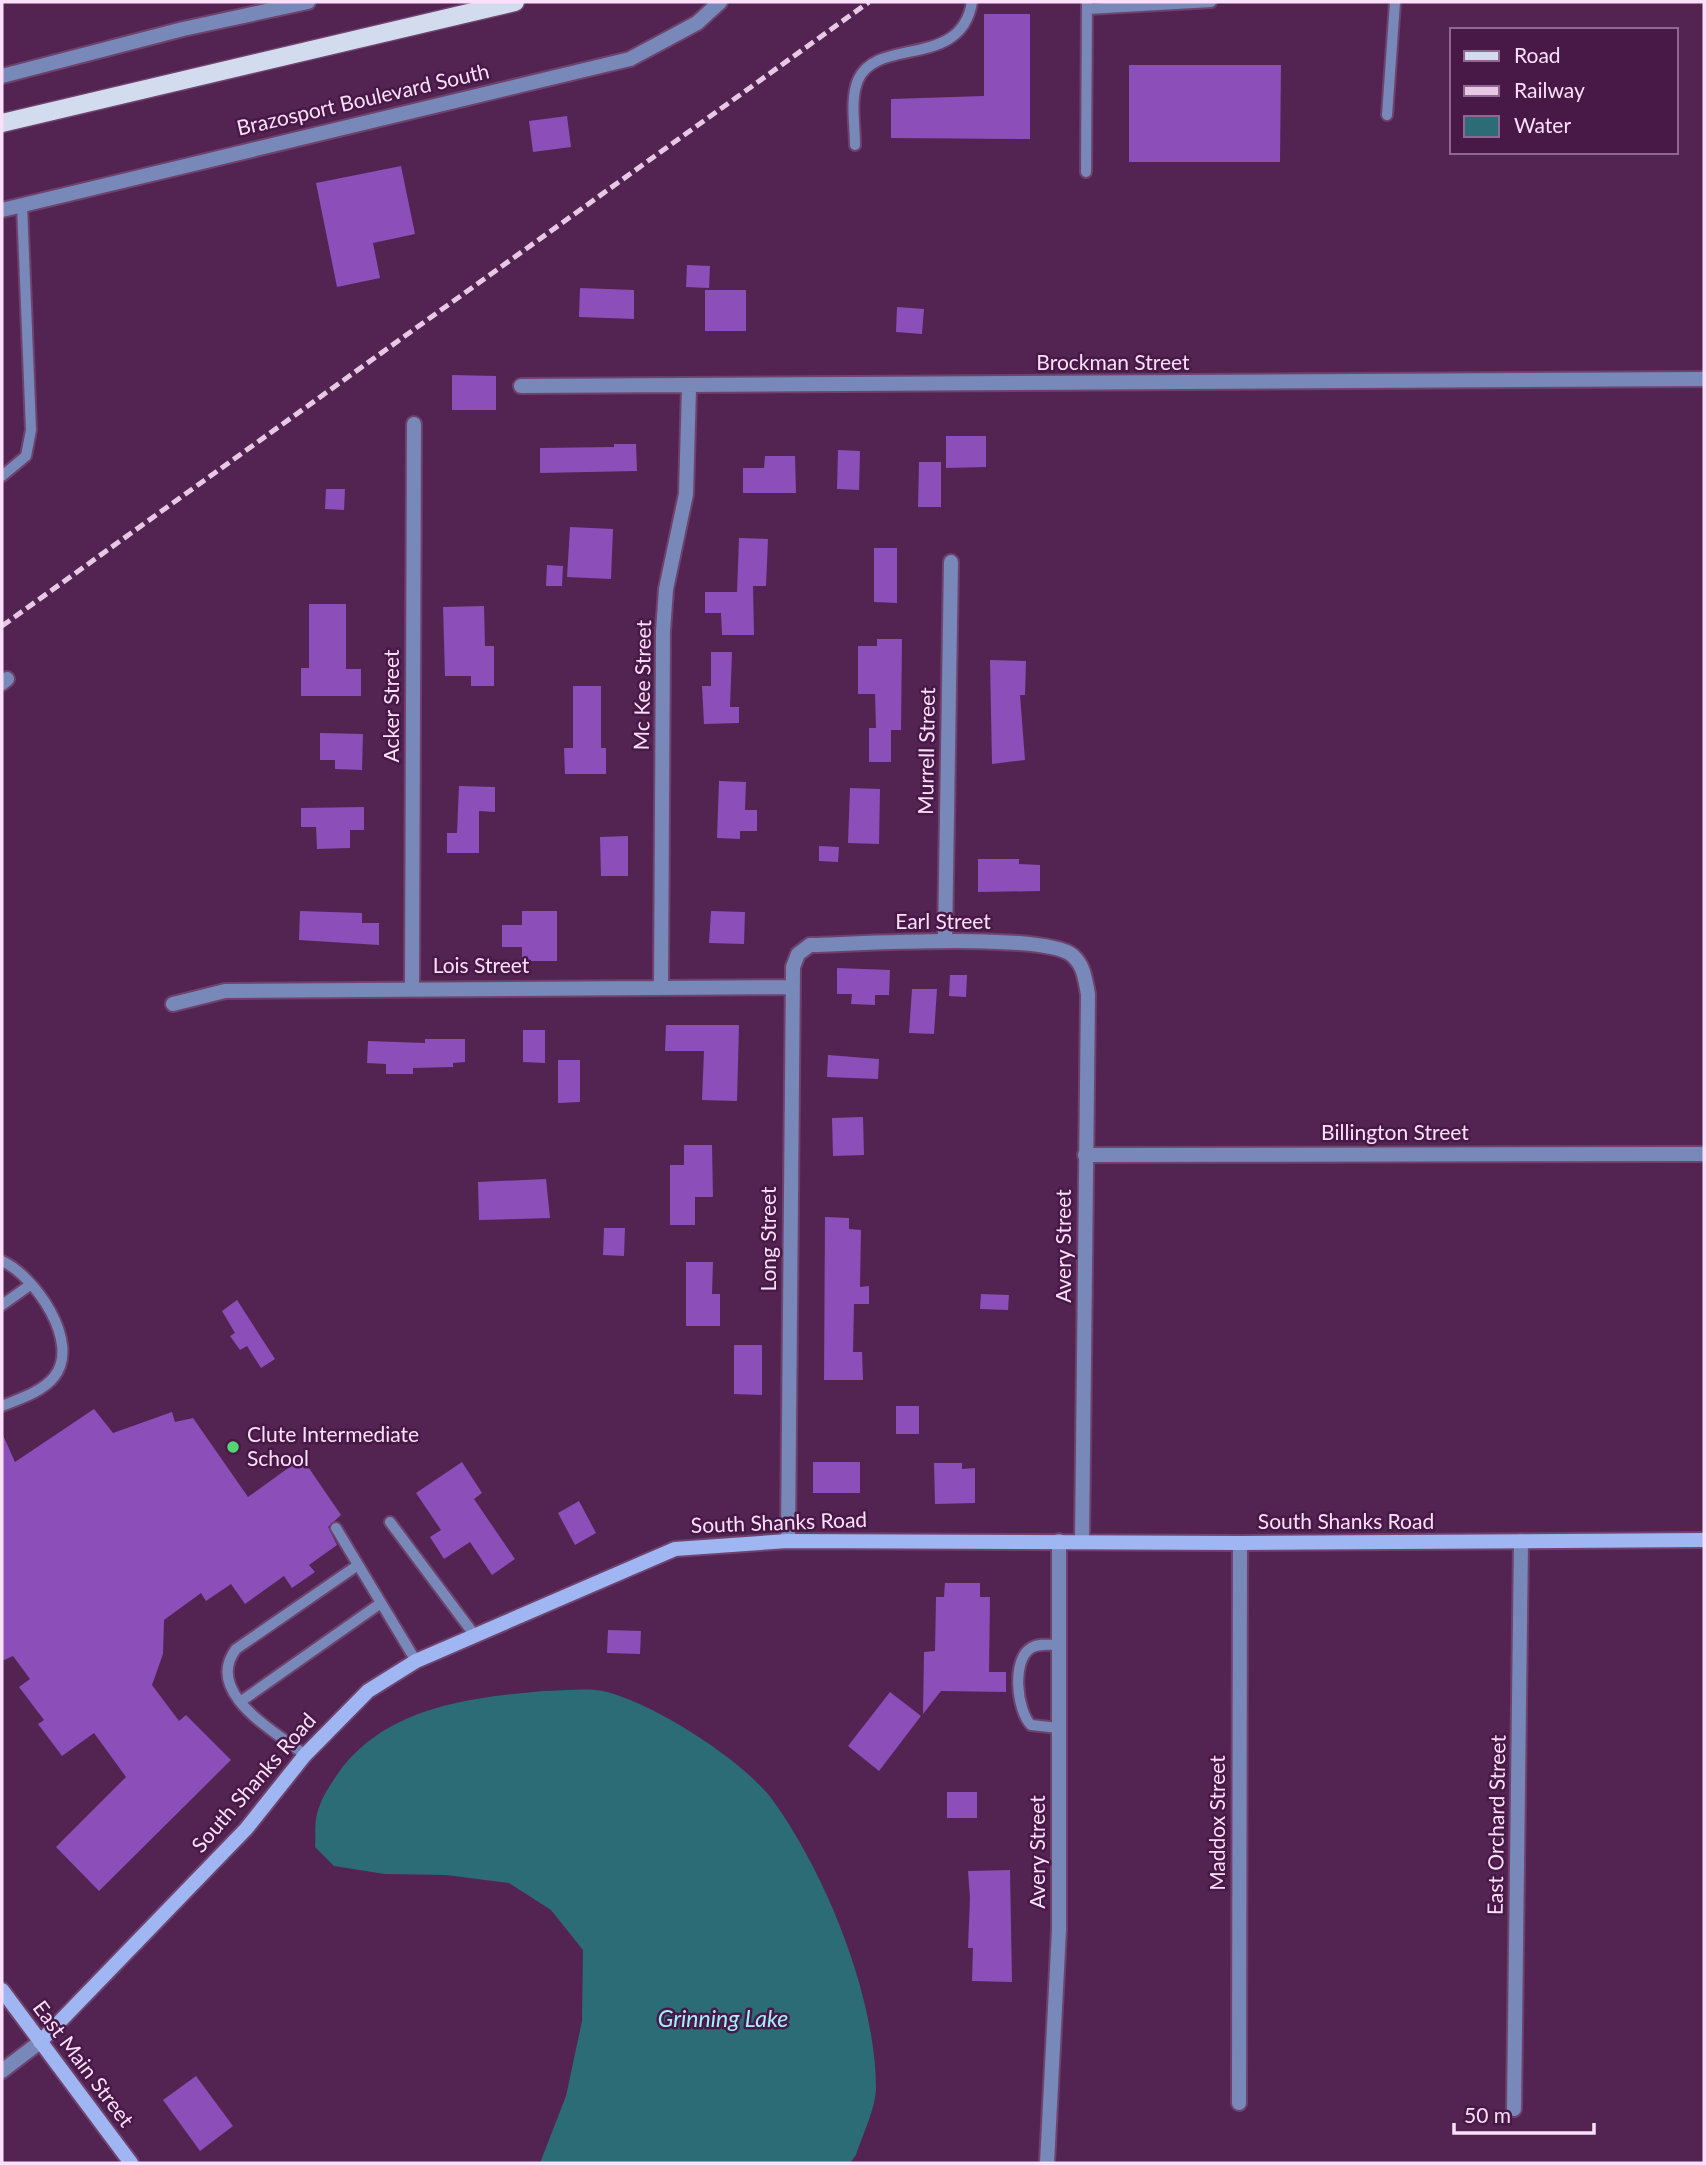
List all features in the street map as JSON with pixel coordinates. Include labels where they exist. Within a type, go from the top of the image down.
[{"type":"main road","points":[[2,123],[512,3]]},
{"type":"street","points":[[2,76],[183,29],[308,2]]},
{"type":"street","name":"Brazosport Boulevard South","points":[[2,209],[630,59],[697,23],[720,2]]},
{"type":"street","name":"Brockman Street","points":[[521,386],[1704,379]]},
{"type":"street","name":"Mc Kee Street","points":[[661,987],[663,631],[666,589],[686,495],[689,387]]},
{"type":"street","name":"Acker Street","points":[[412,988],[414,424]]},
{"type":"street","name":"Murrell Street","points":[[945,941],[951,562]]},
{"type":"street","name":"Earl Street","points":[[810,945],[945,941],[1046,944],[1073,956]]},
{"type":"street","name":"Long Street","points":[[788,1541],[792,987],[798,954],[810,945]]},
{"type":"street","name":"Avery Street","points":[[1073,956],[1083,969],[1088,994],[1082,1541]]},
{"type":"street","name":"Lois Street","points":[[173,1004],[225,991],[792,987]]},
{"type":"street","name":"Billington Street","points":[[1085,1154],[1704,1154]]},
{"type":"street","name":"South Shanks Road","points":[[40,2042],[246,1829],[305,1755],[368,1691],[416,1661],[675,1549],[788,1541],[1240,1543],[1704,1540]]},
{"type":"street","name":"Avery Street","points":[[1047,2163],[1059,1930],[1059,1541]]},
{"type":"street","name":"East Orchard Street","points":[[1514,2109],[1521,1541]]},
{"type":"street","name":"Maddox Street","points":[[1239,2103],[1240,1543]]},
{"type":"street","name":"East Main Street","points":[[2,1990],[131,2163]]},
{"type":"street","points":[[2,2071],[40,2042]]},
{"type":"lane","points":[[855,145],[855,90],[865,69],[885,59],[948,41],[964,29],[972,2]]},
{"type":"lane","points":[[1086,172],[1087,5],[1212,2]]},
{"type":"lane","points":[[1387,115],[1395,2]]},
{"type":"lane","points":[[2,476],[26,456],[31,430],[22,205]]},
{"type":"lane","points":[[2,1261],[22,1273],[58,1325],[63,1340],[60,1367],[42,1388],[2,1406]]},
{"type":"lane","points":[[2,1305],[30,1285]]},
{"type":"lane","points":[[390,1522],[476,1637]]},
{"type":"lane","points":[[336,1528],[416,1661]]},
{"type":"lane","points":[[305,1755],[229,1690],[226,1676],[229,1659],[236,1649],[358,1565]]},
{"type":"lane","points":[[240,1702],[381,1603]]},
{"type":"lane","points":[[1059,1645],[1037,1645],[1028,1649],[1022,1659],[1019,1702],[1021,1716],[1031,1726],[1059,1728]]},
{"type":"water","name":"Grinning Lake","points":[[584,1689],[607,1692],[674,1722],[722,1753],[761,1786],[794,1832],[830,1901],[858,1978],[868,2016],[876,2089],[871,2114],[856,2155],[850,2163],[540,2163],[566,2096],[582,2021],[583,1950],[551,1910],[509,1883],[446,1875],[385,1874],[334,1866],[315,1847],[316,1818],[326,1792],[358,1750],[381,1733],[405,1720],[458,1703],[543,1691]]},
{"type":"building","points":[[984,14],[1030,14],[1030,139],[891,138],[891,99],[984,96]]},
{"type":"building","points":[[1129,65],[1281,65],[1280,162],[1129,162]]},
{"type":"building","points":[[567,116],[571,147],[533,152],[529,121]]},
{"type":"building","points":[[401,166],[415,234],[373,243],[380,278],[337,287],[316,183]]},
{"type":"building","points":[[687,265],[710,266],[709,288],[686,287]]},
{"type":"building","points":[[580,288],[634,290],[634,319],[579,317]]},
{"type":"building","points":[[705,290],[746,290],[746,331],[705,331]]},
{"type":"building","points":[[897,307],[924,309],[922,334],[896,332]]},
{"type":"building","points":[[452,375],[496,376],[496,410],[452,410]]},
{"type":"building","points":[[946,436],[986,436],[986,467],[946,468]]},
{"type":"building","points":[[614,444],[636,444],[637,471],[540,473],[540,448],[614,447]]},
{"type":"building","points":[[838,450],[860,451],[859,490],[837,489]]},
{"type":"building","points":[[765,456],[795,456],[796,493],[743,493],[743,468],[764,468]]},
{"type":"building","points":[[919,462],[941,462],[941,507],[918,507]]},
{"type":"building","points":[[326,489],[345,489],[344,510],[325,509]]},
{"type":"building","points":[[570,527],[613,529],[611,579],[567,577]]},
{"type":"building","points":[[739,538],[768,539],[766,586],[753,586],[754,635],[722,635],[721,613],[705,613],[705,592],[737,592]]},
{"type":"building","points":[[874,548],[897,548],[897,603],[874,602]]},
{"type":"building","points":[[547,565],[563,566],[562,586],[546,586]]},
{"type":"building","points":[[309,604],[346,604],[346,669],[361,669],[361,696],[301,696],[301,668],[309,668]]},
{"type":"building","points":[[484,606],[485,646],[494,646],[494,686],[471,686],[471,676],[445,676],[443,607]]},
{"type":"building","points":[[877,639],[902,639],[901,730],[891,730],[891,762],[869,762],[869,728],[876,728],[875,694],[858,694],[858,646],[877,646]]},
{"type":"building","points":[[711,652],[732,652],[730,707],[739,707],[739,723],[704,724],[702,686],[711,686]]},
{"type":"building","points":[[990,660],[1026,661],[1025,695],[1020,695],[1025,760],[992,764]]},
{"type":"building","points":[[573,686],[601,686],[601,748],[606,748],[606,774],[565,774],[564,748],[573,748]]},
{"type":"building","points":[[320,733],[363,734],[362,770],[335,769],[335,760],[320,760]]},
{"type":"building","points":[[719,781],[746,782],[745,810],[757,810],[757,831],[740,831],[740,839],[717,838]]},
{"type":"building","points":[[459,786],[495,787],[495,812],[479,811],[479,853],[447,853],[447,833],[457,833]]},
{"type":"building","points":[[850,788],[880,789],[879,844],[848,843]]},
{"type":"building","points":[[364,807],[364,830],[350,830],[350,848],[317,849],[316,827],[301,827],[301,808]]},
{"type":"building","points":[[628,836],[628,876],[601,876],[600,837]]},
{"type":"building","points":[[819,846],[839,847],[838,862],[819,861]]},
{"type":"building","points":[[978,859],[1019,859],[1019,864],[1040,865],[1040,891],[978,892]]},
{"type":"building","points":[[300,911],[362,913],[362,923],[379,923],[379,945],[299,940]]},
{"type":"building","points":[[522,911],[557,911],[557,961],[522,961],[522,947],[502,947],[502,925],[522,925]]},
{"type":"building","points":[[711,911],[745,912],[744,944],[709,943]]},
{"type":"building","points":[[837,968],[890,970],[889,995],[875,995],[875,1005],[851,1004],[852,994],[837,994]]},
{"type":"building","points":[[950,975],[967,975],[966,997],[949,996]]},
{"type":"building","points":[[912,989],[937,989],[934,1034],[909,1033]]},
{"type":"building","points":[[666,1025],[739,1025],[737,1101],[702,1100],[704,1051],[665,1051]]},
{"type":"building","points":[[523,1030],[545,1030],[545,1063],[523,1062]]},
{"type":"building","points":[[425,1039],[465,1039],[465,1062],[453,1063],[453,1067],[413,1068],[413,1074],[386,1074],[386,1064],[367,1063],[368,1041],[425,1043]]},
{"type":"building","points":[[828,1055],[879,1059],[878,1079],[827,1077]]},
{"type":"building","points":[[558,1060],[580,1060],[580,1102],[558,1103]]},
{"type":"building","points":[[863,1117],[864,1155],[833,1156],[832,1118]]},
{"type":"building","points":[[684,1145],[712,1145],[713,1197],[695,1197],[695,1225],[670,1225],[670,1165],[684,1165]]},
{"type":"building","points":[[546,1179],[550,1218],[479,1220],[478,1182]]},
{"type":"building","points":[[825,1217],[849,1218],[849,1229],[861,1230],[860,1287],[869,1286],[869,1304],[854,1304],[853,1352],[862,1352],[863,1380],[824,1380]]},
{"type":"building","points":[[604,1228],[625,1228],[624,1256],[603,1255]]},
{"type":"building","points":[[686,1262],[713,1262],[712,1294],[720,1294],[720,1326],[686,1326]]},
{"type":"building","points":[[981,1294],[1009,1295],[1008,1310],[980,1309]]},
{"type":"building","points":[[237,1300],[275,1359],[261,1368],[247,1346],[240,1350],[230,1336],[235,1333],[222,1311]]},
{"type":"building","points":[[734,1345],[762,1345],[762,1395],[734,1394]]},
{"type":"building","points":[[896,1406],[919,1406],[919,1434],[896,1434]]},
{"type":"building","points":[[94,1409],[113,1433],[172,1412],[175,1422],[193,1418],[248,1497],[302,1458],[341,1515],[328,1527],[337,1545],[309,1565],[315,1572],[292,1588],[284,1576],[245,1604],[231,1584],[206,1601],[201,1593],[164,1620],[163,1654],[152,1685],[179,1721],[186,1715],[231,1760],[99,1891],[56,1847],[126,1777],[94,1733],[62,1756],[38,1724],[44,1720],[19,1687],[30,1679],[13,1656],[2,1661],[2,1433],[15,1462]]},
{"type":"building","points":[[462,1462],[482,1493],[474,1499],[515,1559],[492,1575],[470,1542],[444,1559],[430,1537],[441,1530],[416,1493]]},
{"type":"building","points":[[813,1462],[860,1462],[860,1493],[813,1493]]},
{"type":"building","points":[[934,1463],[962,1463],[962,1469],[975,1468],[975,1503],[935,1504]]},
{"type":"building","points":[[579,1501],[596,1533],[575,1545],[558,1513]]},
{"type":"building","points":[[945,1583],[980,1583],[980,1597],[990,1597],[989,1672],[1006,1672],[1006,1692],[941,1691],[923,1714],[924,1652],[935,1651],[936,1597],[944,1597]]},
{"type":"building","points":[[608,1630],[641,1631],[640,1654],[607,1653]]},
{"type":"building","points":[[890,1692],[921,1716],[879,1771],[848,1746]]},
{"type":"building","points":[[947,1792],[977,1792],[977,1818],[947,1818]]},
{"type":"building","points":[[1010,1870],[1012,1982],[972,1981],[973,1948],[968,1948],[968,1871]]},
{"type":"building","points":[[196,2076],[233,2126],[200,2151],[163,2100]]},
{"type":"railway","points":[[2,626],[869,2]]},
{"type":"place","name":"Clute Intermediate School","points":[[233,1447]]}]
